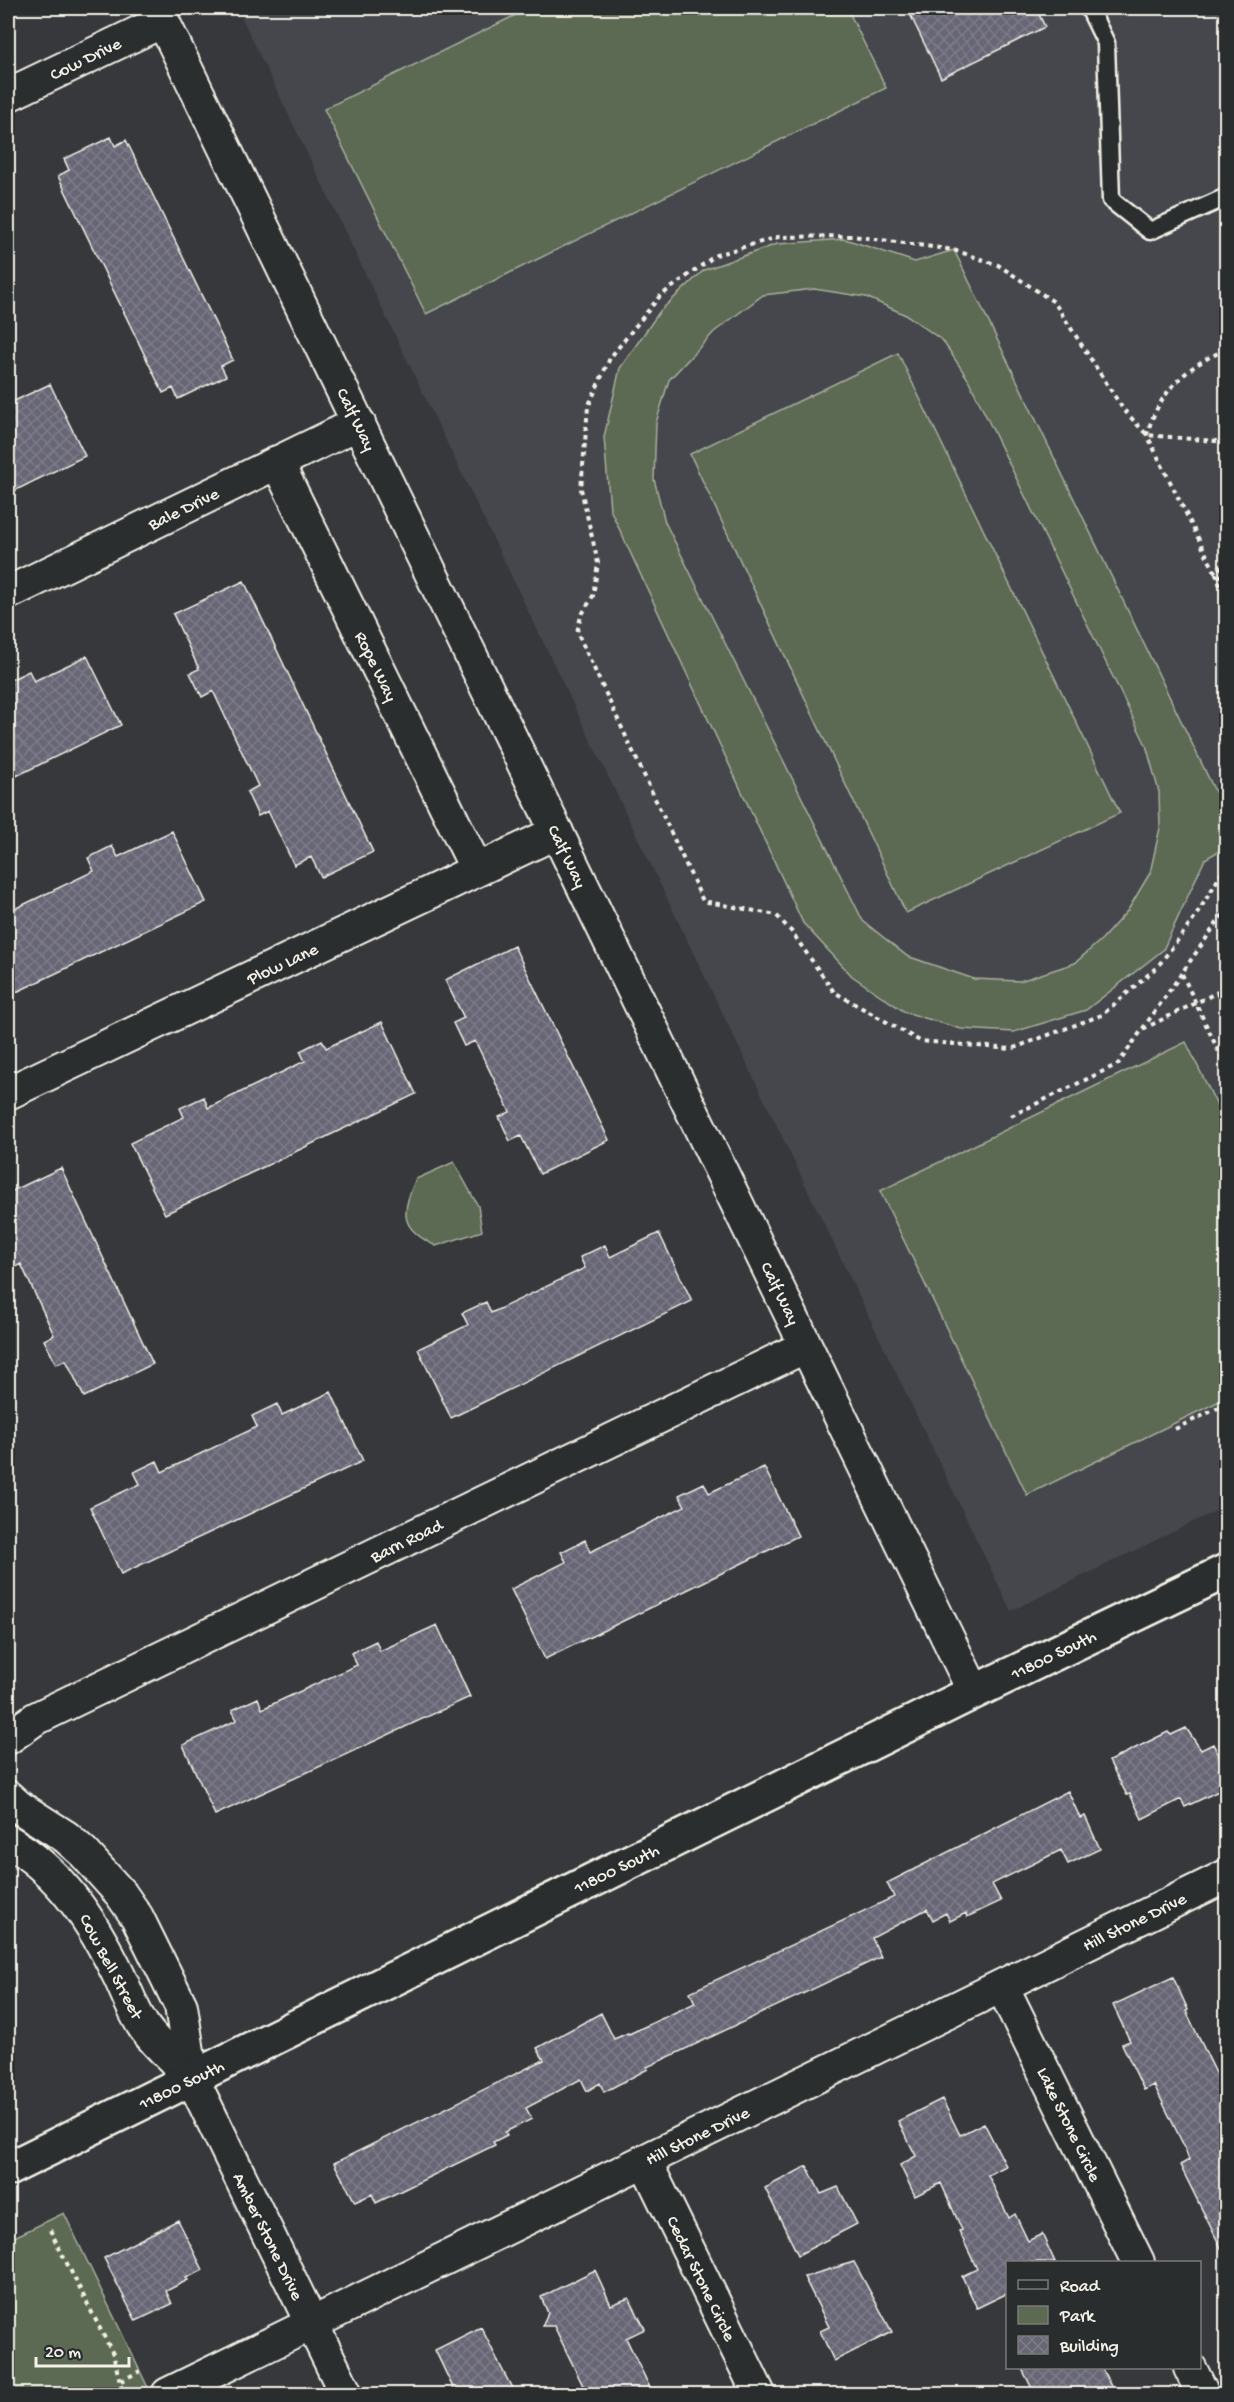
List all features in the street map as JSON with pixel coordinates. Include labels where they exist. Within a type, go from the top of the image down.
[{"type":"main road","name":"11800 South","points":[[8,2169],[974,1692],[1227,1571]]},
{"type":"street","name":"Cow Drive","points":[[8,95],[163,21]]},
{"type":"street","name":"Calf Way","points":[[163,21],[974,1692]]},
{"type":"street","name":"Bale Drive","points":[[8,593],[358,423]]},
{"type":"street","name":"Rope Way","points":[[277,462],[477,870]]},
{"type":"street","name":"Plow Lane","points":[[8,1093],[556,832]]},
{"type":"street","name":"Barn Road","points":[[8,1738],[46,1714],[806,1346]]},
{"type":"street","points":[[8,1797],[19,1807],[66,1837],[84,1853],[121,1894],[137,1917],[181,2006],[192,2078]]},
{"type":"street","name":"Cow Bell Street","points":[[8,1841],[60,1881],[75,1899],[104,1947],[142,2025],[192,2078]]},
{"type":"street","name":"Hill Stone Drive","points":[[168,2394],[1227,1876]]},
{"type":"street","name":"Lake Stone Circle","points":[[1002,1986],[1138,2261]]},
{"type":"street","name":"Amber Stone Drive","points":[[192,2078],[346,2394]]},
{"type":"street","name":"Cedar Stone Circle","points":[[645,2161],[759,2394]]},
{"type":"street","points":[[1191,2369],[1203,2394]]},
{"type":"lane","points":[[1089,8],[1106,43],[1111,200],[1150,231],[1227,197]]},
{"type":"path","points":[[1227,603],[1216,574],[1147,435],[1123,409],[1054,302],[998,265],[954,250],[854,236],[778,237],[716,255],[660,296],[610,358],[588,407],[581,489],[598,563],[593,596],[580,616],[577,632],[703,902],[776,915],[791,931],[834,992],[920,1041],[1011,1049],[1102,1015],[1158,966],[1194,919],[1227,866]]},
{"type":"path","points":[[1147,435],[1156,410],[1180,378],[1195,365],[1227,350]]},
{"type":"path","points":[[1147,435],[1227,442]]},
{"type":"path","points":[[1216,574],[1227,558]]},
{"type":"path","points":[[1216,574],[1227,578]]},
{"type":"path","points":[[1011,1116],[1118,1064],[1227,910]]},
{"type":"path","points":[[1182,974],[1227,1067]]},
{"type":"path","points":[[1142,1029],[1227,988]]},
{"type":"path","points":[[1217,993],[1227,1013]]},
{"type":"path","points":[[1175,1429],[1227,1404]]},
{"type":"path","points":[[50,2230],[113,2354],[123,2394]]},
{"type":"path","points":[[121,2381],[140,2371]]},
{"type":"shaded area","points":[[237,8],[1226,8],[1226,1506],[1011,1611]]},
{"type":"green space","points":[[530,8],[847,8],[886,88],[426,314],[324,109]]},
{"type":"green space","points":[[845,239],[915,262],[954,250],[1226,814],[1226,847],[1205,859],[1163,950],[1086,1010],[1014,1032],[961,1029],[905,1012],[852,976],[803,923],[610,509],[604,437],[620,368],[660,311],[704,270],[777,244]],"holes":[[[814,289],[866,297],[908,316],[943,341],[968,379],[1146,745],[1159,792],[1160,828],[1150,873],[1128,910],[1102,939],[1075,963],[1020,981],[974,979],[907,956],[863,921],[665,522],[654,479],[656,423],[669,380],[714,332],[763,295]]]},
{"type":"green space","points":[[898,353],[1120,813],[906,913],[690,454]]},
{"type":"green space","points":[[1186,1042],[1226,1124],[1226,1398],[1027,1495],[880,1191]]},
{"type":"green space","points":[[454,1162],[478,1206],[482,1231],[436,1246],[424,1240],[410,1226],[406,1219],[407,1201],[416,1179]]},
{"type":"green space","points":[[64,2213],[151,2394],[8,2394],[8,2240]]},
{"type":"building","points":[[907,8],[1036,8],[1045,27],[941,78]]},
{"type":"building","points":[[111,137],[115,146],[126,140],[233,360],[221,366],[226,376],[178,399],[173,388],[163,393],[58,176],[69,170],[64,159]]},
{"type":"building","points":[[50,384],[85,456],[8,494],[8,404]]},
{"type":"building","points":[[244,581],[373,852],[321,877],[311,857],[294,865],[268,811],[258,816],[247,792],[258,786],[213,691],[202,697],[190,673],[199,669],[173,614]]},
{"type":"building","points":[[87,656],[121,725],[8,780],[8,681],[29,671],[34,681]]},
{"type":"building","points":[[172,831],[206,902],[8,996],[8,912],[94,871],[88,858],[112,846],[118,857]]},
{"type":"building","points":[[514,946],[609,1140],[540,1174],[521,1136],[510,1141],[499,1117],[510,1112],[475,1041],[464,1046],[453,1023],[464,1018],[445,980]]},
{"type":"building","points":[[382,1022],[416,1094],[165,1214],[130,1143],[184,1117],[180,1108],[204,1097],[208,1108],[305,1061],[300,1051],[322,1040],[326,1048]]},
{"type":"building","points":[[61,1168],[153,1364],[84,1397],[66,1360],[56,1364],[44,1340],[54,1335],[21,1264],[8,1271],[8,1193]]},
{"type":"building","points":[[659,1233],[692,1301],[451,1418],[418,1349],[468,1325],[462,1313],[486,1302],[491,1313],[585,1268],[580,1257],[605,1245],[610,1257]]},
{"type":"building","points":[[331,1392],[363,1461],[121,1574],[90,1507],[140,1484],[134,1472],[157,1461],[162,1472],[257,1427],[252,1416],[277,1404],[282,1415]]},
{"type":"building","points":[[764,1467],[798,1536],[545,1659],[511,1589],[566,1562],[561,1552],[585,1540],[590,1552],[685,1506],[679,1495],[704,1483],[709,1493]]},
{"type":"building","points":[[437,1625],[470,1697],[215,1815],[183,1745],[237,1720],[232,1710],[258,1698],[262,1709],[357,1665],[351,1653],[376,1641],[380,1651]]},
{"type":"building","points":[[1186,1728],[1201,1750],[1213,1744],[1227,1771],[1227,1787],[1185,1807],[1181,1799],[1142,1819],[1130,1794],[1127,1795],[1109,1761],[1168,1732],[1171,1735]]},
{"type":"building","points":[[1068,1791],[1080,1818],[1085,1816],[1100,1849],[1068,1864],[1061,1850],[992,1884],[1001,1901],[967,1917],[966,1913],[950,1921],[946,1913],[933,1920],[927,1909],[872,1938],[881,1957],[647,2067],[648,2069],[604,2092],[600,2083],[587,2091],[581,2079],[526,2108],[532,2119],[505,2132],[507,2135],[493,2142],[495,2145],[376,2203],[372,2194],[355,2202],[334,2163],[544,2060],[537,2048],[601,2013],[614,2039],[695,2003],[690,1992],[894,1897],[887,1883]]},
{"type":"building","points":[[1173,1977],[1188,2010],[1186,2011],[1227,2096],[1227,2260],[1180,2165],[1189,2160],[1184,2146],[1154,2085],[1144,2090],[1122,2044],[1130,2041],[1113,2005]]},
{"type":"building","points":[[942,2099],[960,2135],[984,2123],[1006,2166],[988,2175],[1009,2218],[1015,2214],[1028,2241],[1042,2234],[1055,2261],[1006,2261],[1006,2294],[977,2308],[962,2276],[977,2269],[959,2231],[962,2230],[941,2183],[915,2196],[900,2165],[916,2156],[898,2121]]},
{"type":"building","points":[[807,2166],[821,2194],[838,2187],[857,2224],[798,2255],[765,2188]]},
{"type":"building","points":[[178,2220],[203,2270],[166,2291],[172,2304],[136,2321],[104,2258]]},
{"type":"building","points":[[854,2262],[892,2332],[834,2361],[820,2331],[829,2327],[804,2277]]},
{"type":"building","points":[[595,2270],[611,2305],[629,2298],[645,2329],[626,2338],[653,2394],[587,2394],[554,2326],[542,2326],[548,2313],[541,2297]]},
{"type":"building","points":[[481,2327],[515,2394],[456,2394],[435,2350]]},
{"type":"building","points":[[1022,2369],[1102,2369],[1115,2394],[1035,2394]]}]
